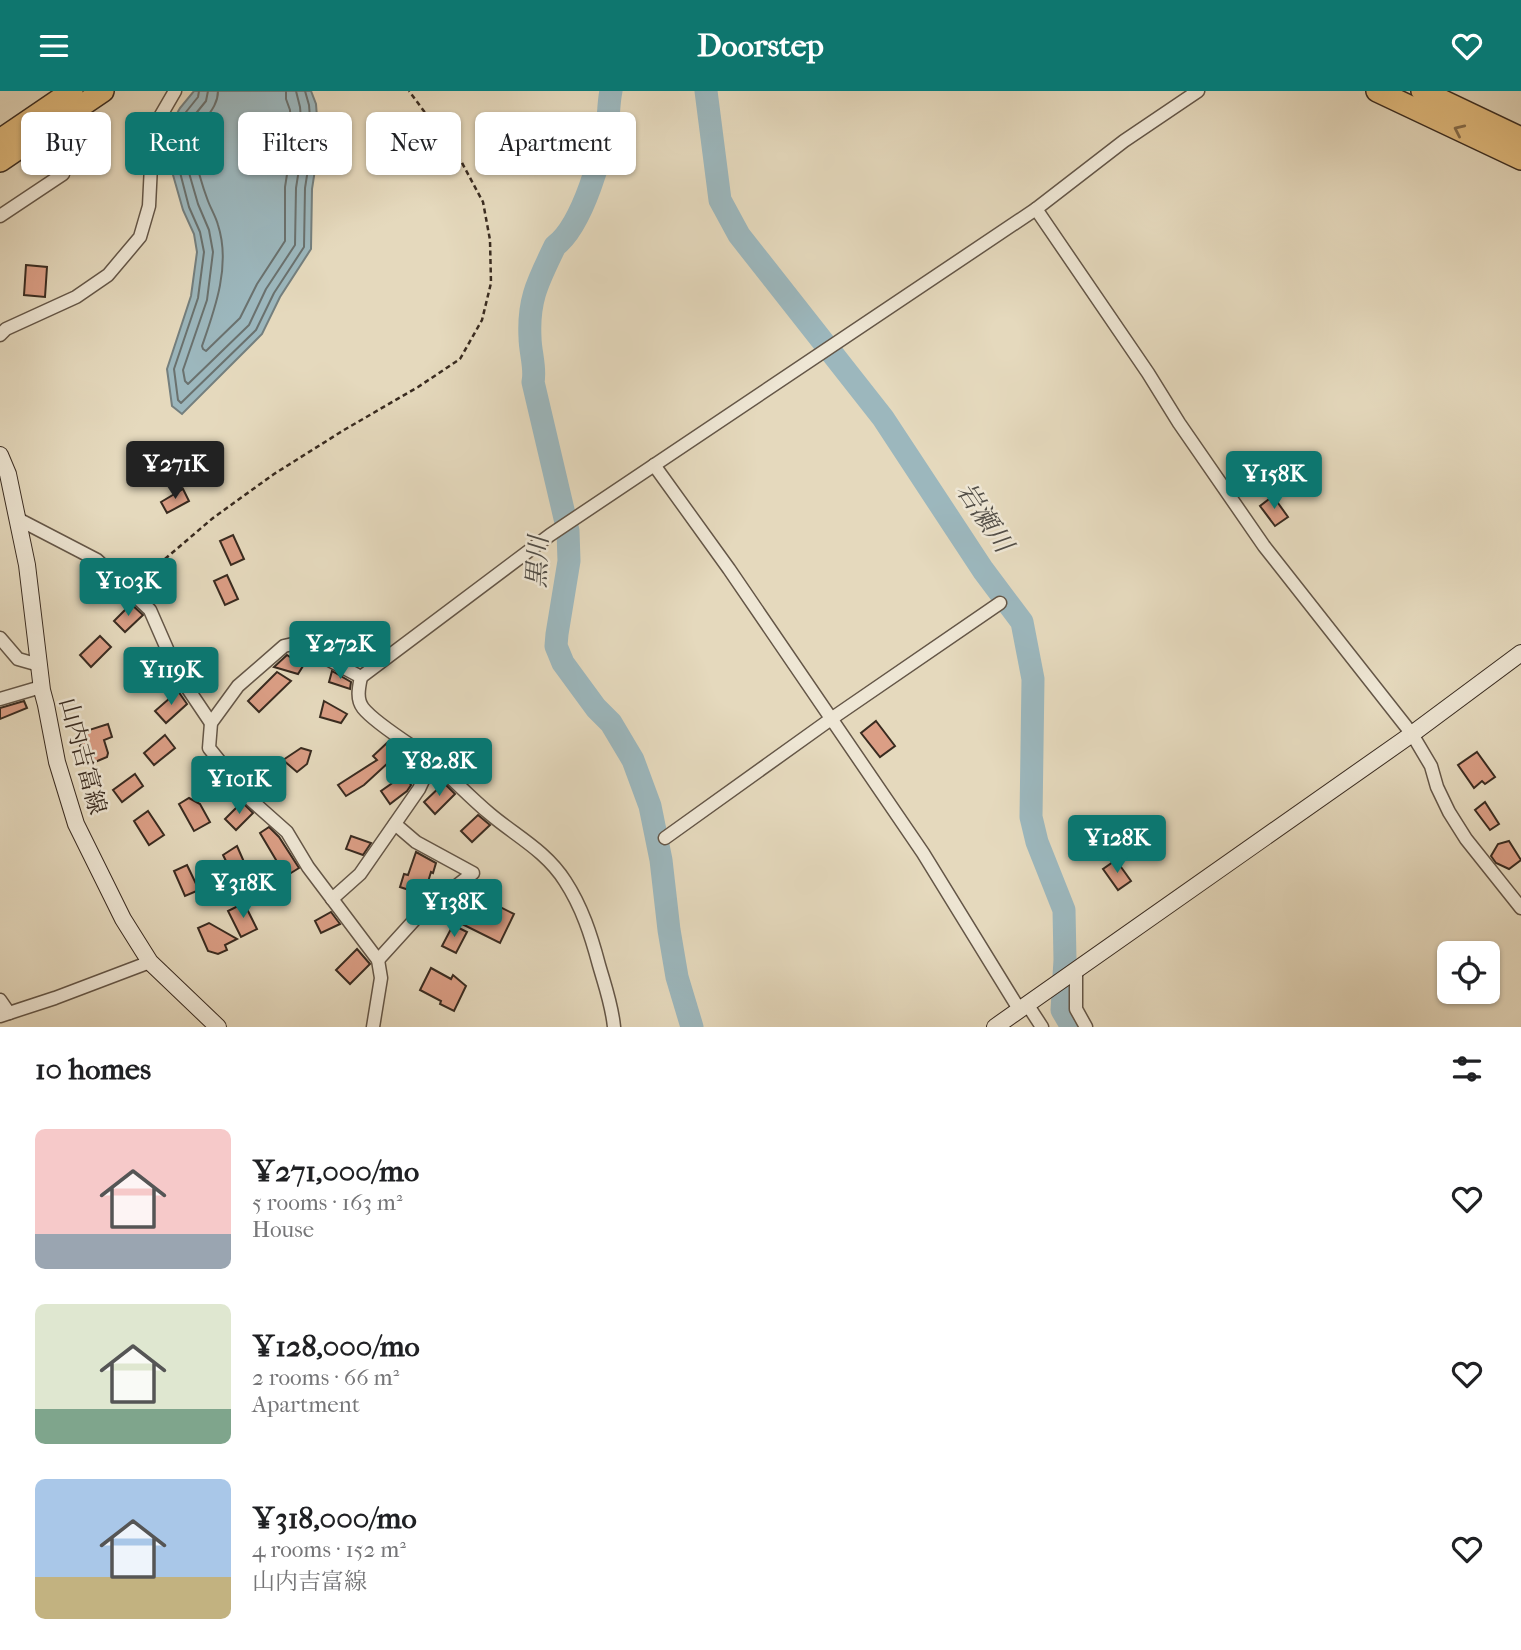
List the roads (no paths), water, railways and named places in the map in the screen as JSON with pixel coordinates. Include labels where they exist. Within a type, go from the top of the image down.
[{"type":"highway","points":[[0,141],[72,91]]},
{"type":"highway","points":[[0,161],[103,91]]},
{"type":"highway","points":[[1377,91],[1521,159]]},
{"type":"highway","points":[[1422,91],[1521,138]]},
{"type":"main road","name":"山内吉富線","points":[[0,455],[8,474],[27,565],[41,687],[57,762],[76,824],[123,919],[150,962],[218,1027]]},
{"type":"main road","points":[[995,1027],[1412,734],[1521,653]]},
{"type":"street","points":[[0,335],[6,329],[76,296],[108,275],[140,237],[149,206],[152,145],[157,122],[175,91]]},
{"type":"street","points":[[614,1027],[612,1008],[588,925],[565,880],[546,856],[489,813],[432,761],[360,706],[358,694],[361,677],[550,535],[1036,209],[1124,141],[1198,91]]},
{"type":"street","points":[[0,216],[62,175]]},
{"type":"street","points":[[1036,209],[1264,546],[1412,734],[1431,766],[1449,812],[1466,839],[1521,908]]},
{"type":"street","points":[[654,465],[729,569],[923,853],[1023,1006],[1042,1027]]},
{"type":"street","points":[[18,519],[97,560],[150,610],[178,674],[211,723]]},
{"type":"street","points":[[665,838],[1000,603]]},
{"type":"street","points":[[0,638],[18,659],[38,664]]},
{"type":"street","points":[[361,677],[297,643],[284,646],[238,686],[211,723],[209,748],[251,800],[287,832],[307,867],[378,960],[381,978],[373,1027]]},
{"type":"street","points":[[0,698],[41,687]]},
{"type":"street","points":[[332,899],[360,874],[419,789],[432,761]]},
{"type":"street","points":[[378,960],[418,916],[473,873],[416,842],[395,824]]},
{"type":"street","points":[[0,1000],[5,1014],[150,962]]},
{"type":"street","points":[[1072,974],[1076,1009],[1086,1027]]},
{"type":"water","points":[[194,91],[311,91],[317,112],[238,112],[238,175],[314,175],[311,249],[280,297],[262,334],[182,414],[172,406],[167,369],[191,296],[197,252],[194,234],[183,210],[173,175],[224,175],[224,112],[178,112]]},
{"type":"waterway","name":"黒川","points":[[611,91],[605,132],[590,187],[574,222],[555,246],[533,300],[530,323],[533,382],[568,531],[569,561],[556,646],[563,663],[596,708],[611,723],[633,760],[650,806],[661,860],[677,977],[692,1027]]},
{"type":"waterway","name":"岩瀬川","points":[[706,91],[720,200],[739,235],[883,418],[983,570],[1022,622],[1033,679],[1031,817],[1037,842],[1064,910],[1062,1010],[1072,1027]]}]
